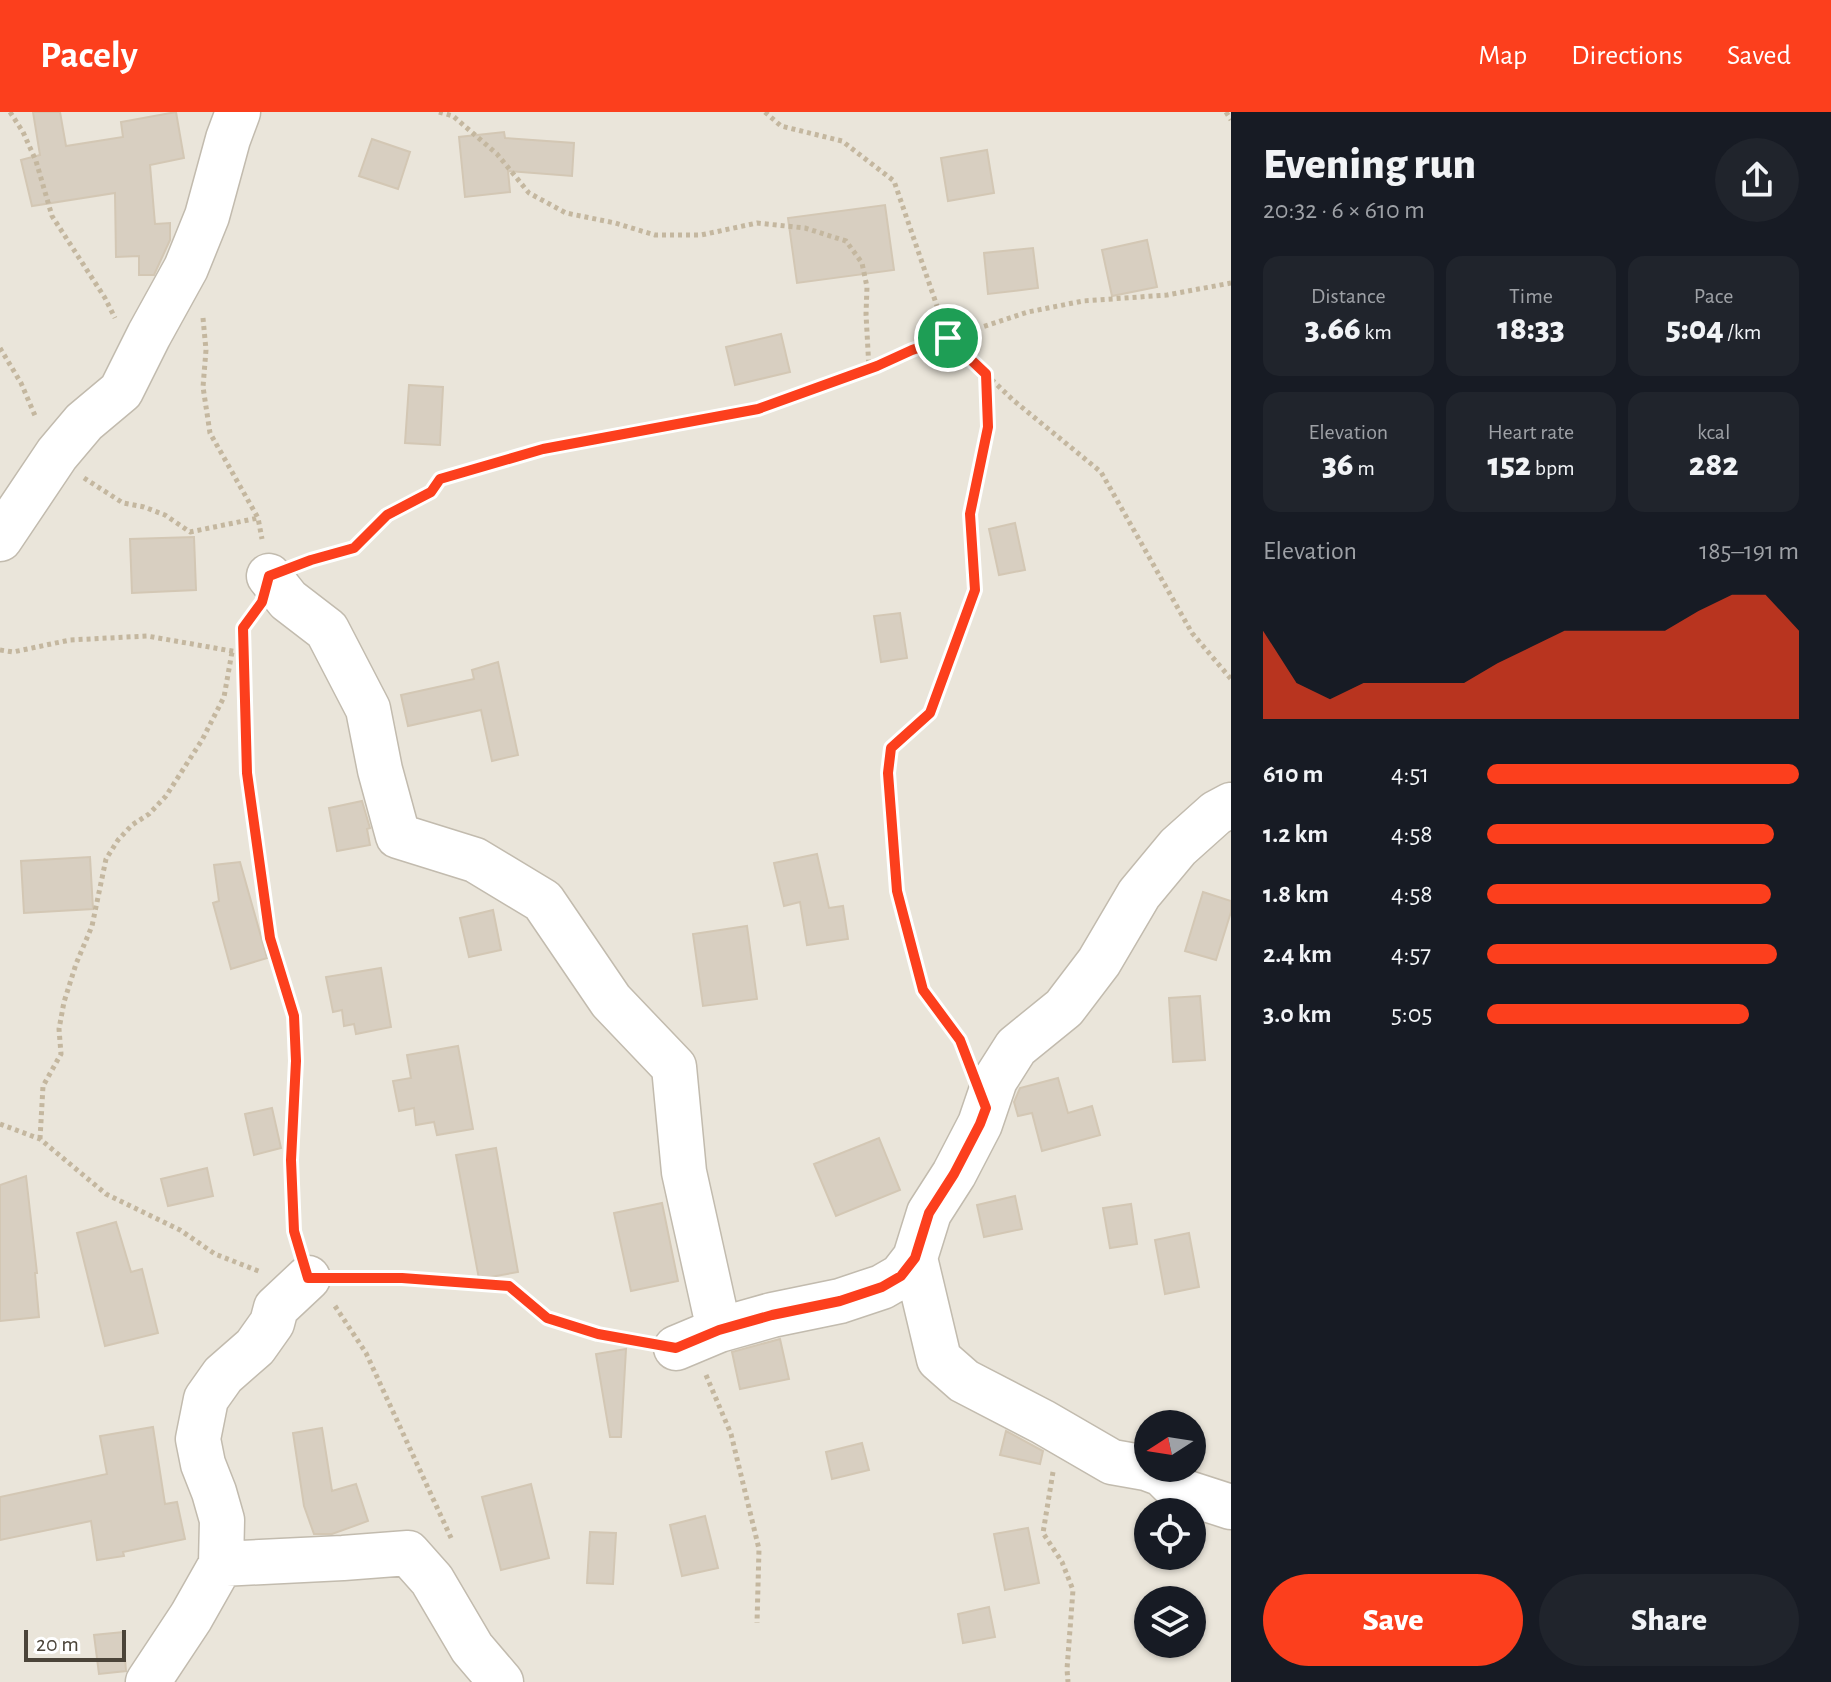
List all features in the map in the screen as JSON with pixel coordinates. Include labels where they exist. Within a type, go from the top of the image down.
[{"type":"street","points":[[0,539],[57,454],[84,422],[121,391],[186,268],[207,216],[238,112]]},
{"type":"street","points":[[269,576],[288,600],[327,630],[368,709],[398,836],[475,860],[543,901],[611,1001],[674,1067],[684,1172],[719,1330]]},
{"type":"street","points":[[676,1348],[719,1330],[840,1301],[882,1287],[901,1276],[915,1258],[929,1213],[980,1124],[995,1080],[1016,1047],[1064,1008],[1099,962],[1139,894],[1178,847],[1216,813],[1231,805]]},
{"type":"street","points":[[915,1258],[939,1359],[964,1381],[1112,1462],[1162,1474],[1178,1490],[1231,1507]]},
{"type":"street","points":[[148,1682],[221,1564],[222,1520],[198,1439],[206,1399],[223,1375],[255,1347],[272,1323],[276,1308],[308,1278]]},
{"type":"street","points":[[221,1564],[408,1553],[432,1580],[472,1648],[501,1682]]},
{"type":"path","points":[[10,112],[36,161],[52,216],[105,298],[134,367]]},
{"type":"path","points":[[439,112],[453,116],[497,154],[529,193],[566,213],[655,235],[701,235],[757,223],[805,228],[846,241],[862,263],[867,287],[869,369]]},
{"type":"path","points":[[765,112],[781,126],[842,141],[894,181],[948,338],[1013,400],[1101,472],[1192,633],[1231,679]]},
{"type":"path","points":[[1226,112],[1231,120]]},
{"type":"path","points":[[186,268],[203,317],[206,350],[203,387],[210,433],[258,518],[269,576],[262,602],[243,628],[247,773],[270,938],[294,1016],[296,1061],[291,1160],[294,1231],[308,1278],[333,1303],[366,1353],[453,1543]]},
{"type":"path","points":[[269,576],[354,548],[387,515],[431,492],[440,479],[543,449],[758,409],[912,350],[1028,312],[1083,301],[1167,295],[1231,283]]},
{"type":"path","points":[[0,348],[57,454],[78,475],[123,503],[165,515],[190,532],[258,518]]},
{"type":"path","points":[[986,374],[988,427],[970,514],[975,590],[930,713],[891,748],[888,773],[897,891],[923,990],[960,1040],[986,1108]]},
{"type":"path","points":[[0,650],[13,652],[70,640],[147,636],[243,653]]},
{"type":"path","points":[[40,1139],[43,1086],[61,1054],[59,1029],[64,1002],[92,926],[106,859],[132,825],[149,814],[166,796],[202,740],[224,697],[232,652]]},
{"type":"path","points":[[0,1124],[40,1139],[106,1194],[180,1230],[215,1254],[271,1276],[402,1278],[509,1286],[547,1318],[598,1334],[676,1348],[701,1364],[731,1434],[759,1549],[757,1623]]},
{"type":"path","points":[[1059,1431],[1043,1533],[1062,1562],[1073,1590],[1068,1682]]},
{"type":"shaded area","points":[[0,112],[1231,112],[1231,1682],[0,1682]]},
{"type":"building","points":[[33,112],[60,112],[66,146],[123,137],[121,122],[176,112],[184,158],[150,165],[155,224],[170,223],[170,240],[154,275],[139,275],[139,256],[116,257],[115,193],[32,206],[21,160],[40,155]]},
{"type":"building","points":[[504,132],[505,138],[574,143],[572,176],[508,171],[510,192],[465,197],[459,137]]},
{"type":"building","points":[[372,139],[410,152],[398,189],[359,176]]},
{"type":"building","points":[[987,150],[994,193],[948,201],[941,158]]},
{"type":"building","points":[[885,205],[894,270],[797,283],[788,218]]},
{"type":"building","points":[[1147,240],[1157,287],[1112,296],[1102,250]]},
{"type":"building","points":[[1033,248],[1038,288],[988,294],[984,253]]},
{"type":"building","points":[[781,334],[790,372],[735,385],[726,347]]},
{"type":"building","points":[[409,385],[443,387],[440,445],[405,443]]},
{"type":"building","points":[[1015,523],[1025,570],[999,575],[989,529]]},
{"type":"building","points":[[194,537],[196,590],[132,593],[130,539]]},
{"type":"building","points":[[900,613],[907,658],[881,662],[874,616]]},
{"type":"building","points":[[498,662],[518,755],[492,761],[481,710],[408,726],[401,695],[474,679],[472,670]]},
{"type":"building","points":[[362,801],[370,828],[367,829],[370,845],[337,851],[329,808]]},
{"type":"building","points":[[817,854],[829,908],[843,906],[848,939],[807,945],[800,902],[784,906],[774,863]]},
{"type":"building","points":[[90,857],[93,909],[24,913],[21,861]]},
{"type":"building","points":[[240,862],[267,958],[231,969],[213,903],[219,901],[214,865]]},
{"type":"building","points":[[1203,892],[1231,901],[1231,912],[1216,960],[1185,951]]},
{"type":"building","points":[[493,910],[501,950],[469,957],[460,918]]},
{"type":"building","points":[[747,926],[757,999],[703,1006],[693,934]]},
{"type":"building","points":[[381,968],[391,1027],[356,1034],[354,1024],[344,1026],[342,1010],[333,1012],[326,977]]},
{"type":"building","points":[[1200,996],[1205,1060],[1173,1062],[1169,998]]},
{"type":"building","points":[[458,1046],[473,1129],[437,1135],[434,1122],[416,1125],[414,1108],[399,1111],[393,1081],[411,1078],[407,1055]]},
{"type":"building","points":[[1058,1078],[1068,1113],[1092,1106],[1100,1135],[1042,1151],[1032,1113],[1018,1116],[1014,1102],[1020,1088]]},
{"type":"building","points":[[272,1108],[281,1148],[254,1155],[245,1114]]},
{"type":"building","points":[[879,1138],[900,1190],[836,1216],[814,1164]]},
{"type":"building","points":[[496,1148],[518,1272],[479,1279],[456,1155]]},
{"type":"building","points":[[207,1168],[213,1196],[168,1206],[161,1179]]},
{"type":"building","points":[[26,1176],[39,1317],[0,1321],[0,1185]]},
{"type":"building","points":[[1015,1196],[1022,1229],[984,1237],[977,1205]]},
{"type":"building","points":[[662,1203],[678,1281],[631,1291],[614,1213]]},
{"type":"building","points":[[1131,1204],[1137,1244],[1110,1248],[1103,1208]]},
{"type":"building","points":[[116,1222],[131,1272],[142,1269],[158,1333],[105,1346],[77,1233]]},
{"type":"building","points":[[1189,1233],[1199,1287],[1165,1294],[1155,1240]]},
{"type":"building","points":[[780,1339],[789,1379],[740,1389],[732,1352]]},
{"type":"building","points":[[626,1349],[621,1437],[610,1437],[596,1354]]},
{"type":"building","points":[[153,1427],[165,1504],[177,1502],[185,1539],[97,1560],[91,1521],[0,1540],[0,1497],[107,1474],[100,1436]]},
{"type":"building","points":[[322,1428],[332,1491],[356,1484],[368,1521],[332,1534],[314,1534],[304,1506],[293,1433]]},
{"type":"building","points":[[1006,1431],[1043,1451],[1040,1464],[1000,1455]]},
{"type":"building","points":[[862,1443],[869,1470],[832,1479],[826,1452]]},
{"type":"building","points":[[531,1484],[549,1558],[501,1570],[482,1497]]},
{"type":"building","points":[[705,1516],[718,1568],[682,1576],[670,1525]]},
{"type":"building","points":[[1028,1528],[1039,1583],[1005,1590],[994,1534]]},
{"type":"building","points":[[590,1532],[616,1533],[613,1584],[587,1583]]},
{"type":"building","points":[[989,1607],[995,1637],[963,1643],[958,1614]]},
{"type":"building","points":[[123,1632],[126,1671],[99,1674],[94,1635]]},
{"type":"route","points":[[948,338],[986,374],[988,427],[970,514],[975,590],[930,713],[891,748],[888,773],[897,891],[923,990],[960,1040],[986,1108],[954,1174],[929,1213],[915,1258],[901,1276],[882,1287],[840,1301],[719,1330],[676,1348],[598,1334],[547,1318],[509,1286],[402,1278],[308,1278],[294,1231],[291,1160],[296,1061],[294,1016],[270,938],[247,773],[243,628],[262,602],[269,576],[354,548],[387,515],[431,492],[440,479],[543,449],[758,409],[948,338]]}]
